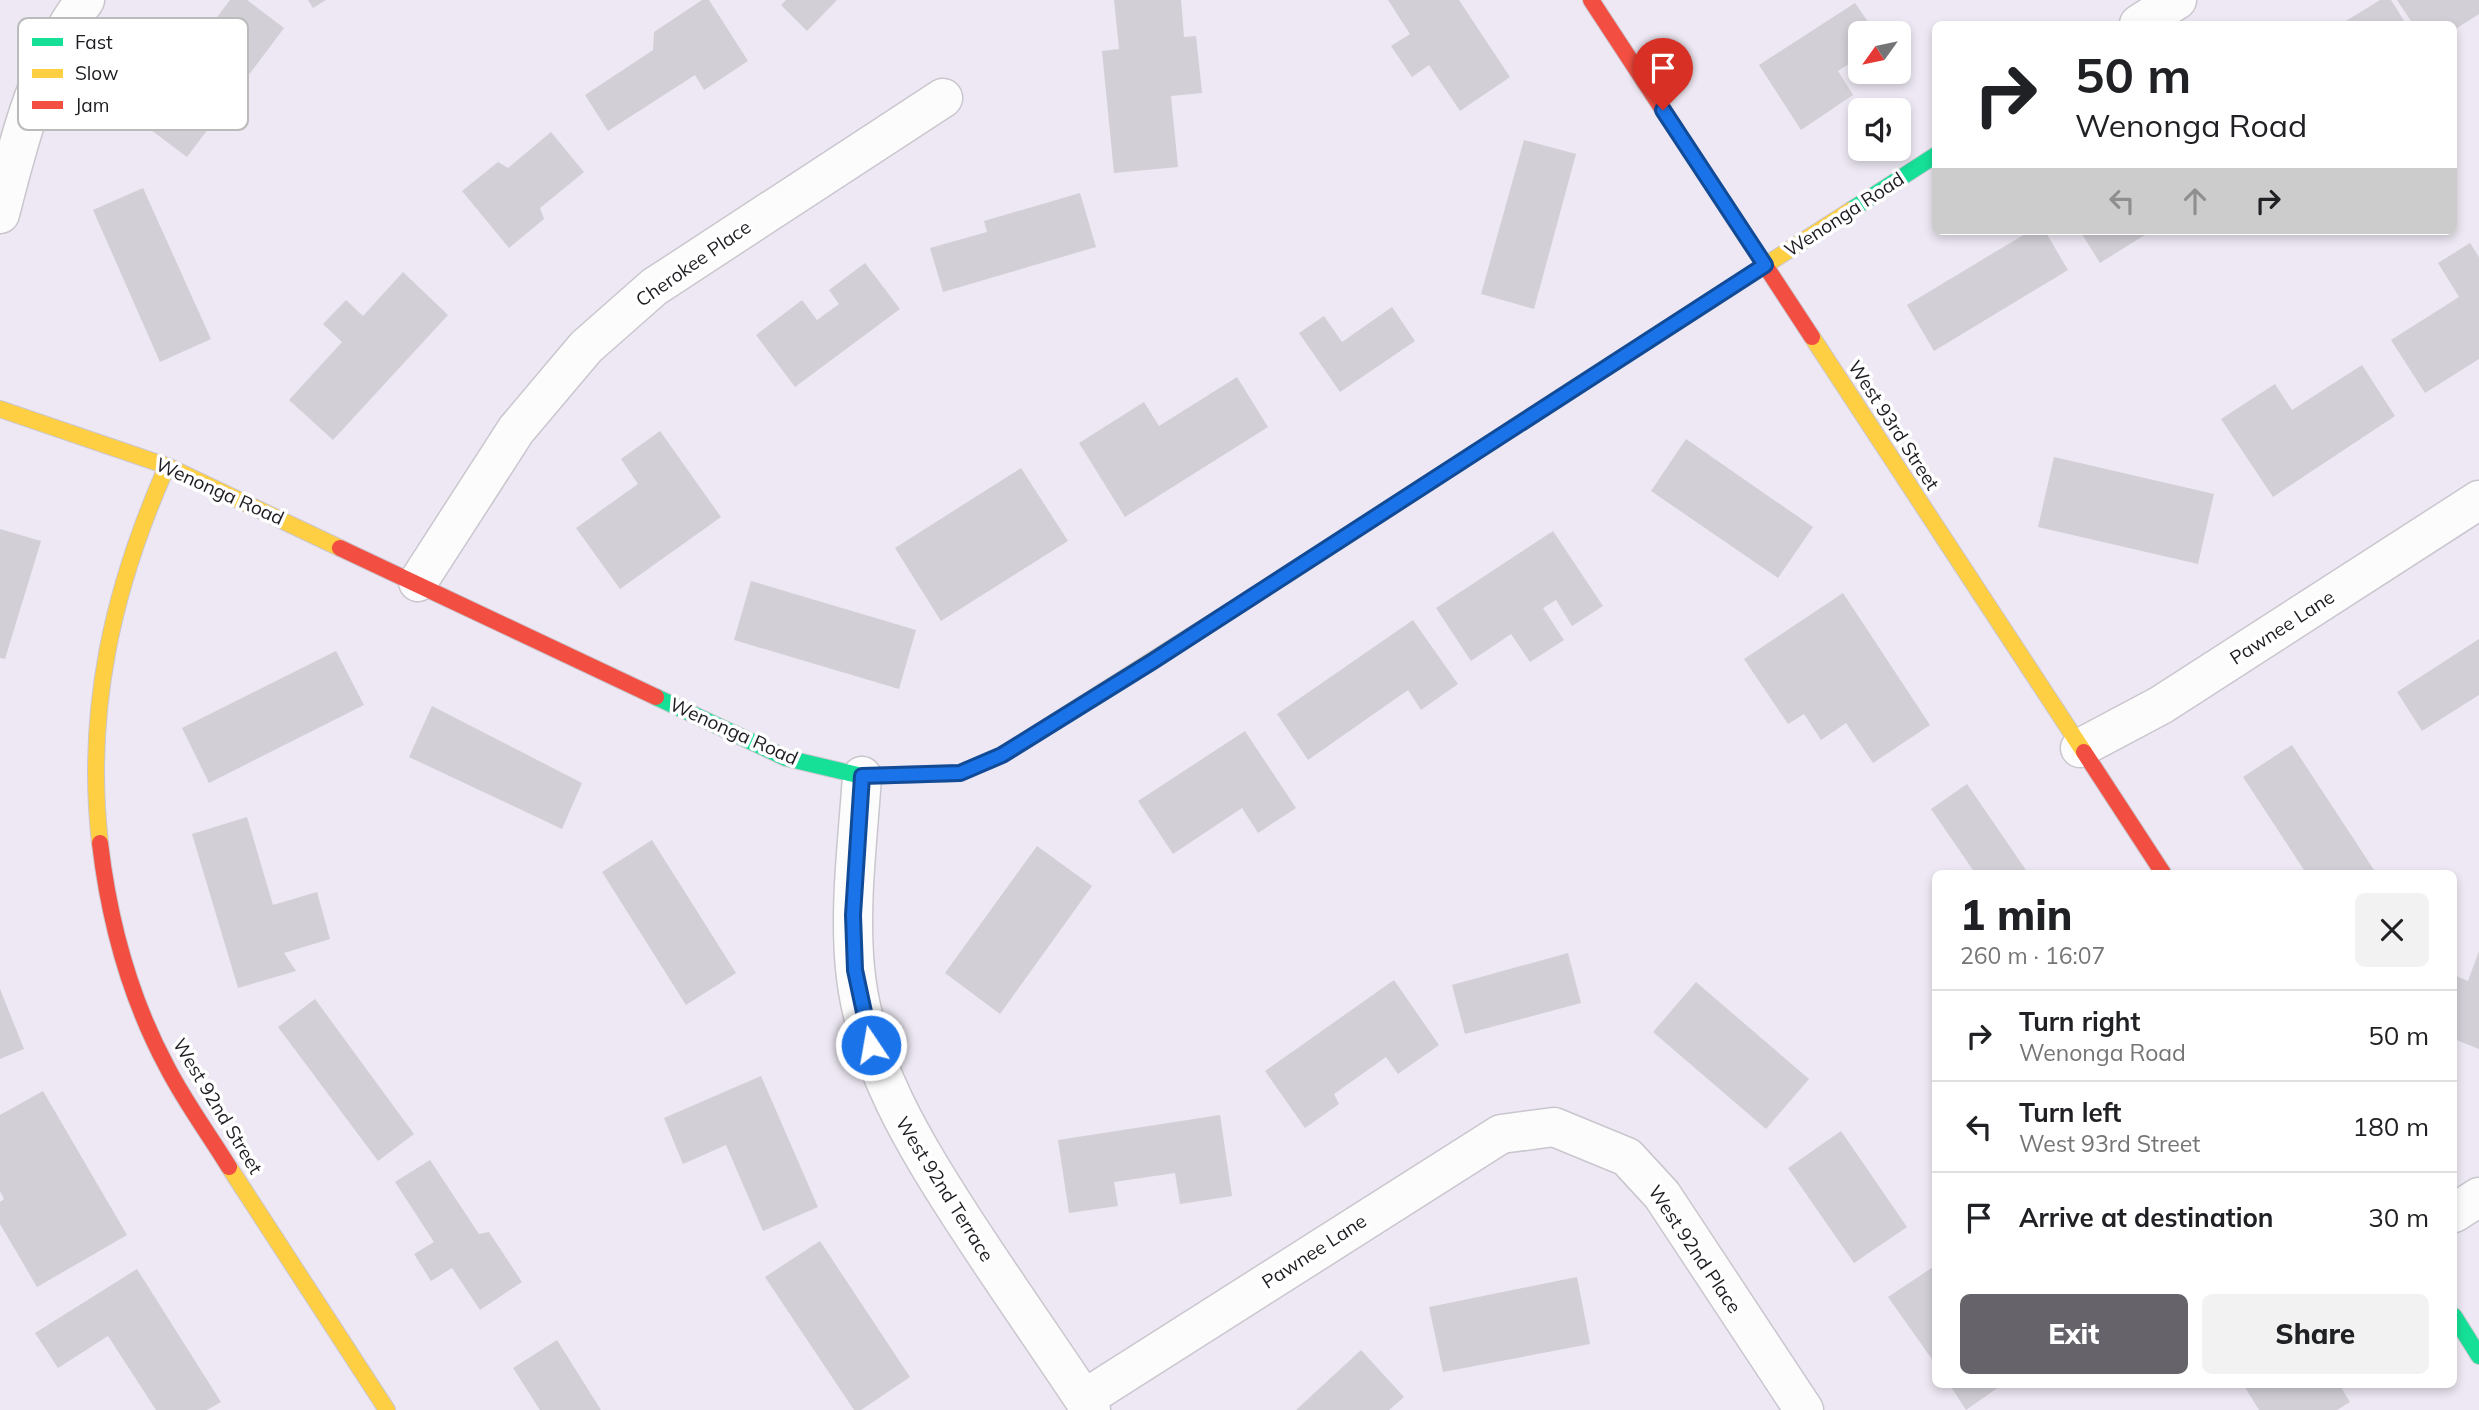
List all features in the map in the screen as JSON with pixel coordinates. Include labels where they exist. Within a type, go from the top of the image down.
[{"type":"street","points":[[75,18],[85,0]]},
{"type":"street","name":"West 93rd Street","points":[[1591,0],[2161,870]]},
{"type":"street","points":[[2144,21],[2177,0]]},
{"type":"street","name":"Cherokee Place","points":[[418,582],[516,429],[586,347],[654,287],[943,98]]},
{"type":"street","points":[[0,214],[22,130]]},
{"type":"street","name":"Wenonga Road","points":[[0,409],[167,466],[418,582],[786,758],[862,776],[960,773],[1002,755],[1153,661],[1932,158]]},
{"type":"street","name":"West 92nd Street","points":[[167,466],[130,556],[117,602],[100,685],[94,789],[104,888],[130,983],[163,1060],[234,1176],[387,1410]]},
{"type":"street","name":"Pawnee Lane","points":[[2080,748],[2161,705],[2479,500]]},
{"type":"street","name":"West 92nd Terrace","points":[[862,776],[853,915],[855,970],[871,1045],[896,1109],[925,1161],[1087,1405]]},
{"type":"street","name":"Pawnee Lane","points":[[1087,1405],[1501,1134],[1554,1127]]},
{"type":"street","name":"West 92nd Place","points":[[1554,1127],[1627,1157],[1662,1195],[1804,1410]]},
{"type":"street","points":[[2457,1211],[2479,1197]]},
{"type":"street","points":[[2457,1321],[2479,1356]]},
{"type":"building","points":[[230,0],[247,0],[284,28],[248,76],[248,18],[216,18]]},
{"type":"building","points":[[308,0],[326,0],[313,8]]},
{"type":"building","points":[[702,0],[709,0],[748,61],[704,90],[695,75],[608,131],[585,95],[653,50],[654,32]]},
{"type":"building","points":[[786,0],[837,0],[807,31],[781,5]]},
{"type":"building","points":[[1114,0],[1181,0],[1184,37],[1196,36],[1202,93],[1171,96],[1178,167],[1114,173],[1102,51],[1119,49]]},
{"type":"building","points":[[1388,0],[1459,0],[1510,77],[1460,111],[1429,65],[1412,77],[1391,46],[1410,34]]},
{"type":"building","points":[[2380,0],[2391,0],[2404,21],[2346,21]]},
{"type":"building","points":[[2397,0],[2479,0],[2479,14],[2457,28],[2457,21],[2411,21]]},
{"type":"building","points":[[1855,3],[1868,21],[1848,21],[1848,65],[1838,71],[1853,95],[1801,130],[1759,65]]},
{"type":"building","points":[[151,130],[207,130],[187,157]]},
{"type":"building","points":[[551,132],[584,172],[540,208],[544,219],[509,248],[462,191],[498,162],[508,168]]},
{"type":"building","points":[[1524,140],[1576,154],[1534,309],[1481,294]]},
{"type":"building","points":[[143,188],[211,339],[160,362],[93,210]]},
{"type":"building","points":[[1080,193],[1096,247],[943,292],[930,248],[987,232],[984,221]]},
{"type":"building","points":[[2023,235],[2047,235],[2068,270],[1934,351],[1907,305]]},
{"type":"building","points":[[2082,235],[2145,235],[2100,263]]},
{"type":"building","points":[[2470,243],[2479,257],[2479,359],[2425,393],[2391,340],[2459,297],[2438,263]]},
{"type":"building","points":[[865,263],[900,309],[795,387],[756,335],[802,300],[817,320],[839,304],[829,290]]},
{"type":"building","points":[[403,272],[448,315],[333,440],[289,400],[342,342],[323,324],[346,300],[363,316]]},
{"type":"building","points":[[1392,307],[1415,341],[1340,392],[1299,333],[1324,316],[1342,342]]},
{"type":"building","points":[[2362,365],[2395,416],[2273,497],[2221,419],[2275,384],[2292,410]]},
{"type":"building","points":[[1237,377],[1268,427],[1125,517],[1079,443],[1144,402],[1159,426]]},
{"type":"building","points":[[660,431],[721,517],[620,589],[576,528],[638,484],[621,459]]},
{"type":"building","points":[[1686,439],[1813,527],[1778,578],[1651,491]]},
{"type":"building","points":[[2054,457],[2214,494],[2198,564],[2038,527]]},
{"type":"building","points":[[1021,468],[1068,541],[941,621],[895,548]]},
{"type":"building","points":[[0,529],[41,541],[5,659],[0,658]]},
{"type":"building","points":[[1553,531],[1603,606],[1572,626],[1556,600],[1543,608],[1564,640],[1530,662],[1511,634],[1471,661],[1436,608]]},
{"type":"building","points":[[751,581],[916,630],[899,689],[734,640]]},
{"type":"building","points":[[1843,593],[1930,725],[1873,763],[1846,723],[1821,740],[1804,714],[1788,724],[1744,659]]},
{"type":"building","points":[[1413,620],[1458,684],[1421,710],[1408,690],[1308,760],[1277,714]]},
{"type":"building","points":[[2479,639],[2479,695],[2422,731],[2397,692]]},
{"type":"building","points":[[336,651],[364,705],[209,783],[182,728]]},
{"type":"building","points":[[432,706],[582,783],[562,829],[409,757]]},
{"type":"building","points":[[1245,731],[1296,808],[1258,833],[1242,808],[1173,854],[1138,801]]},
{"type":"building","points":[[2292,745],[2374,870],[2304,870],[2243,777]]},
{"type":"building","points":[[1967,784],[2026,870],[1973,870],[1931,809]]},
{"type":"building","points":[[247,817],[273,905],[317,892],[330,939],[284,953],[296,971],[238,988],[192,834]]},
{"type":"building","points":[[652,840],[736,973],[686,1005],[602,872]]},
{"type":"building","points":[[1037,846],[1092,886],[1000,1014],[945,973]]},
{"type":"building","points":[[2479,951],[2479,1049],[2457,1040],[2457,976],[2468,981]]},
{"type":"building","points":[[1568,953],[1581,1003],[1465,1034],[1452,985]]},
{"type":"building","points":[[1394,980],[1439,1045],[1398,1074],[1386,1057],[1334,1094],[1339,1104],[1305,1128],[1265,1071]]},
{"type":"building","points":[[1696,982],[1809,1079],[1766,1129],[1653,1032]]},
{"type":"building","points":[[0,989],[24,1049],[0,1059]]},
{"type":"building","points":[[315,999],[414,1134],[378,1161],[278,1027]]},
{"type":"building","points":[[761,1076],[818,1207],[763,1231],[726,1145],[683,1164],[664,1118]]},
{"type":"building","points":[[43,1091],[127,1235],[37,1287],[0,1224],[0,1202],[4,1199],[0,1191],[0,1115]]},
{"type":"building","points":[[1220,1115],[1232,1196],[1180,1204],[1175,1173],[1114,1182],[1118,1206],[1069,1213],[1058,1140]]},
{"type":"building","points":[[1841,1131],[1907,1227],[1854,1263],[1788,1168]]},
{"type":"building","points":[[430,1160],[479,1234],[489,1232],[522,1282],[480,1310],[452,1268],[431,1281],[414,1254],[434,1242],[395,1182]]},
{"type":"building","points":[[820,1241],[910,1377],[861,1410],[854,1410],[765,1277]]},
{"type":"building","points":[[1932,1268],[1932,1359],[1888,1297]]},
{"type":"building","points":[[137,1269],[221,1402],[207,1410],[156,1410],[108,1336],[58,1368],[35,1333]]},
{"type":"building","points":[[1577,1277],[1590,1344],[1443,1372],[1429,1307]]},
{"type":"building","points":[[557,1340],[601,1410],[540,1410],[513,1368]]},
{"type":"building","points":[[1361,1350],[1404,1397],[1389,1410],[1296,1410]]},
{"type":"building","points":[[1952,1388],[1997,1388],[1966,1410]]},
{"type":"building","points":[[2245,1388],[2341,1388],[2350,1402],[2337,1410],[2259,1410]]},
{"type":"traffic: fast","points":[[1851,210],[1932,158]]},
{"type":"traffic: fast","points":[[1271,585],[1576,387]]},
{"type":"traffic: fast","points":[[656,697],[786,758],[862,776],[960,773],[1002,755],[1048,726]]},
{"type":"traffic: fast","points":[[2457,1321],[2479,1356]]},
{"type":"traffic: slow","points":[[1576,387],[1851,210]]},
{"type":"traffic: slow","points":[[1812,337],[2084,752]]},
{"type":"traffic: slow","points":[[0,409],[167,466],[340,548]]},
{"type":"traffic: slow","points":[[100,843],[96,793],[97,745],[100,697],[108,650],[132,558],[167,466]]},
{"type":"traffic: slow","points":[[1048,726],[1271,585]]},
{"type":"traffic: slow","points":[[229,1167],[387,1410]]},
{"type":"traffic: jam","points":[[1591,0],[1812,337]]},
{"type":"traffic: jam","points":[[340,548],[656,697]]},
{"type":"traffic: jam","points":[[2084,752],[2161,870]]},
{"type":"traffic: jam","points":[[100,843],[115,930],[142,1014],[174,1080],[229,1167]]},
{"type":"route","points":[[871,1045],[855,970],[853,915],[862,776],[960,773],[1002,755],[1153,661],[1765,265],[1663,110]]}]
